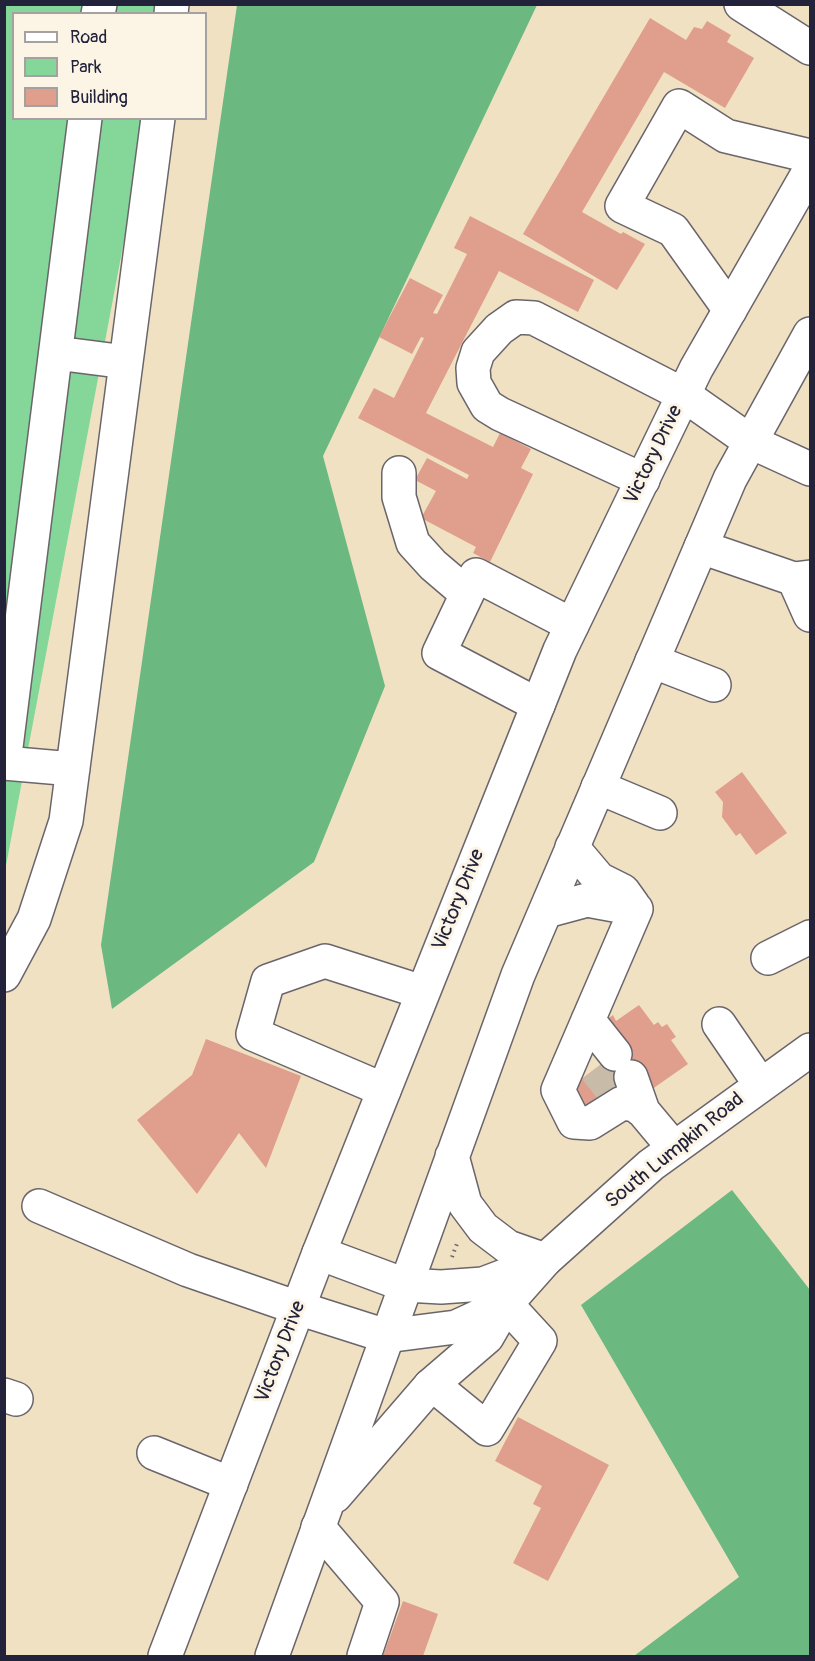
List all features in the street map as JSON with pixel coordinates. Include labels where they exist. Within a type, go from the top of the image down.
[{"type":"main road","points":[[741,4],[810,48]]},
{"type":"main road","points":[[730,310],[673,230],[622,206],[679,106],[726,136],[810,156]]},
{"type":"main road","points":[[73,769],[4,762],[85,120]]},
{"type":"main road","points":[[4,975],[34,919],[66,821],[158,120]]},
{"type":"main road","name":"Victory Drive","points":[[165,1656],[319,1253],[422,992],[572,625],[684,394],[810,170]]},
{"type":"main road","points":[[643,480],[487,406],[474,383],[478,352],[499,329],[516,316],[534,318],[684,394],[750,442],[810,469]]},
{"type":"main road","points":[[272,1656],[518,975],[730,479],[810,334]]},
{"type":"main road","points":[[56,353],[126,362]]},
{"type":"main road","points":[[399,473],[399,497],[412,543],[433,565],[467,594]]},
{"type":"main road","points":[[701,547],[802,578],[810,615]]},
{"type":"main road","points":[[538,705],[439,653],[476,575],[572,625]]},
{"type":"main road","points":[[652,661],[714,685]]},
{"type":"main road","points":[[598,787],[660,813]]},
{"type":"main road","points":[[572,847],[599,879],[623,891],[636,909],[606,1074],[675,1148]]},
{"type":"main road","points":[[546,911],[587,900],[636,909]]},
{"type":"main road","points":[[768,957],[810,937]]},
{"type":"main road","points":[[384,1090],[253,1034],[268,981],[325,961],[422,992]]},
{"type":"main road","points":[[719,1024],[760,1084]]},
{"type":"main road","name":"South Lumpkin Road","points":[[39,1206],[188,1270],[386,1336],[456,1327],[507,1304],[545,1260],[651,1165],[810,1050]]},
{"type":"main road","points":[[452,1156],[465,1204],[483,1228],[508,1247],[545,1260]]},
{"type":"main road","name":"South Lumpkin Road","points":[[319,1253],[405,1285],[441,1287],[483,1284],[545,1260]]},
{"type":"main road","points":[[321,1518],[430,1386],[487,1337],[507,1304],[540,1341],[487,1429],[443,1392],[430,1386]]},
{"type":"main road","points":[[154,1453],[231,1484]]},
{"type":"main road","points":[[321,1518],[382,1602],[364,1656]]},
{"type":"green space","points":[[5,5],[169,5],[167,12],[12,12],[12,120],[147,120],[5,871]]},
{"type":"green space","points":[[237,5],[537,5],[323,456],[385,686],[314,862],[112,1009],[101,945]]},
{"type":"green space","points":[[732,1190],[810,1290],[810,1656],[634,1656],[739,1577],[581,1305]]},
{"type":"building","points":[[650,18],[686,40],[694,27],[702,29],[707,21],[731,35],[727,42],[754,58],[725,108],[664,72],[582,212],[621,234],[623,232],[645,244],[617,290],[523,234]]},
{"type":"building","points":[[470,216],[594,280],[578,312],[499,271],[426,413],[493,447],[500,433],[531,449],[521,468],[533,474],[490,562],[473,553],[476,547],[421,518],[436,491],[415,480],[427,458],[467,479],[469,475],[358,418],[374,388],[394,398],[424,338],[421,337],[412,354],[379,337],[410,278],[443,295],[433,313],[437,314],[467,254],[454,248]]},
{"type":"building","points":[[742,772],[787,833],[756,855],[740,833],[736,836],[722,817],[723,802],[715,792]]},
{"type":"building","points":[[639,1005],[654,1025],[658,1022],[662,1027],[667,1024],[676,1037],[671,1040],[688,1064],[648,1092],[635,1074],[591,1105],[580,1105],[568,1089],[619,1051],[599,1025],[613,1015],[616,1021]]},
{"type":"building","points":[[206,1039],[301,1076],[266,1168],[239,1133],[197,1194],[137,1120],[192,1075]]},
{"type":"building","points":[[518,1417],[609,1465],[548,1581],[513,1563],[541,1508],[533,1504],[542,1486],[495,1461]]},
{"type":"building","points":[[403,1601],[438,1614],[423,1656],[383,1656]]},
{"type":"tunnel","points":[[595,1069],[612,1090]]}]
